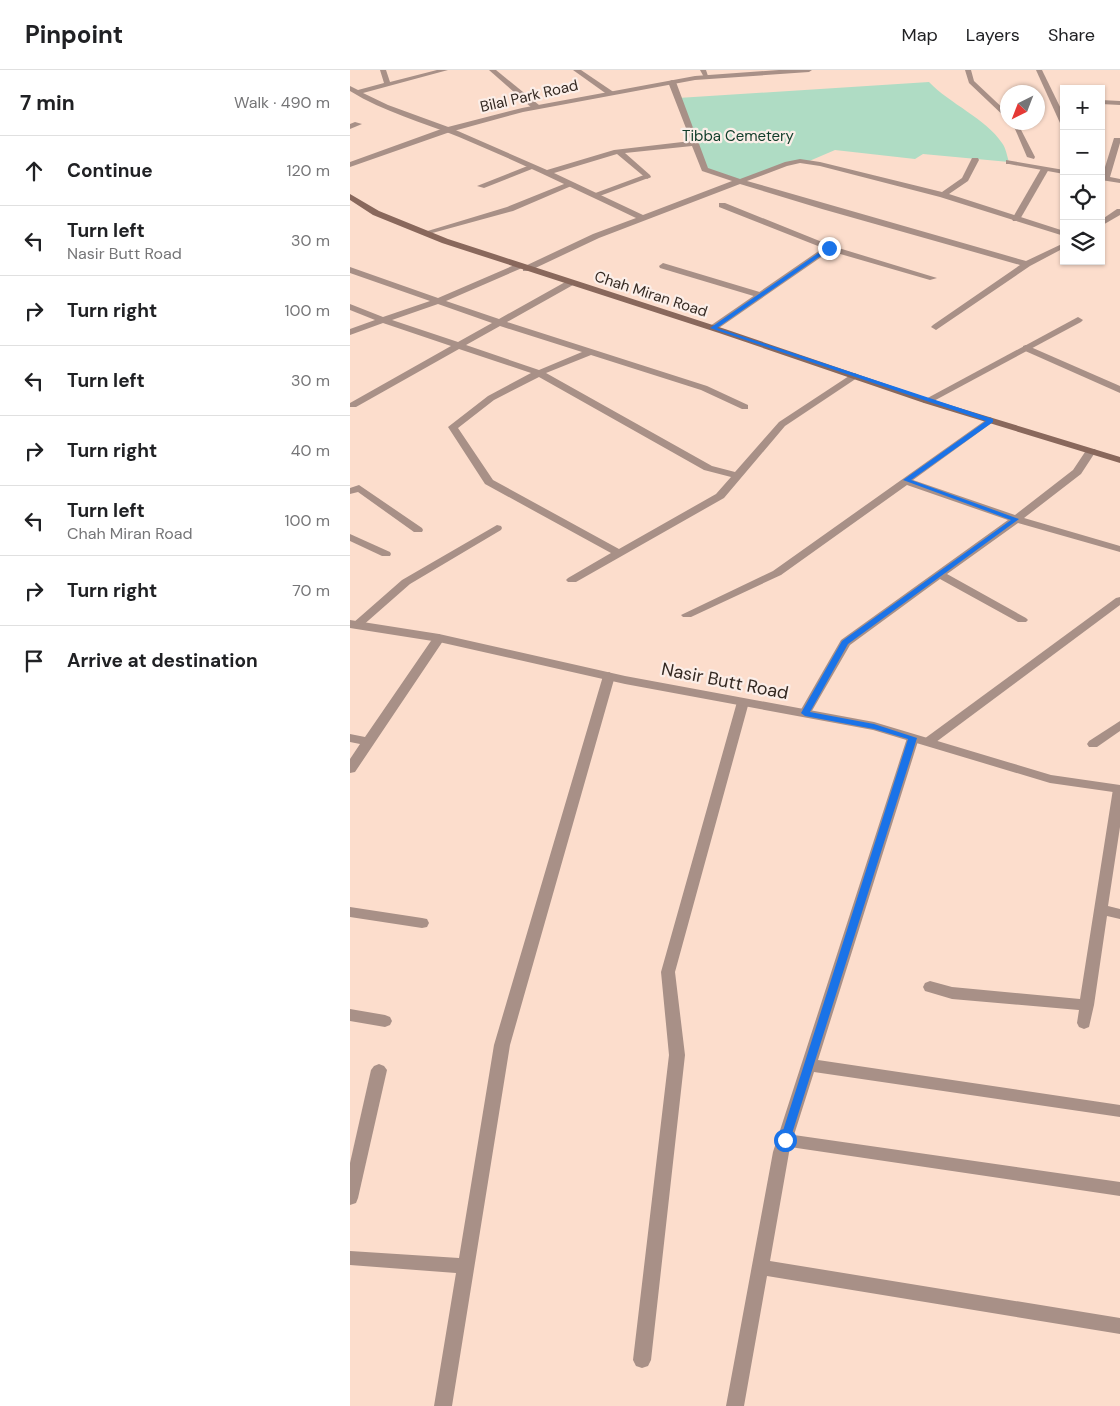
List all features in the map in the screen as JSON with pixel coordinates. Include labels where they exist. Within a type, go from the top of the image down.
[{"type":"main road","name":"Chah Miran Road","points":[[350,196],[376,213],[523,268],[712,328],[927,401],[1120,460]]},
{"type":"street","points":[[383,70],[388,85]]},
{"type":"street","points":[[358,92],[445,70]]},
{"type":"street","points":[[492,70],[536,107]]},
{"type":"street","points":[[576,70],[611,93]]},
{"type":"street","name":"Bilal Park Road","points":[[350,165],[447,130],[536,107],[672,82],[705,74],[809,70]]},
{"type":"street","points":[[968,70],[971,82],[1000,110]]},
{"type":"street","points":[[1039,70],[1060,115]]},
{"type":"street","points":[[672,82],[705,169],[776,194],[954,241],[1027,264]]},
{"type":"street","points":[[350,88],[398,112],[447,130],[572,184],[642,218]]},
{"type":"street","points":[[1105,102],[1120,103]]},
{"type":"street","points":[[1019,130],[1031,157]]},
{"type":"street","points":[[1105,175],[1118,140],[1120,140]]},
{"type":"street","points":[[547,174],[619,152],[696,143]]},
{"type":"street","points":[[594,194],[647,177],[619,152]]},
{"type":"street","points":[[942,195],[965,179],[975,160]]},
{"type":"street","points":[[350,332],[439,301],[523,268],[596,236],[739,181],[785,164],[800,161],[820,164],[942,195],[1060,233]]},
{"type":"street","points":[[1009,162],[1060,171]]},
{"type":"street","points":[[481,186],[532,167]]},
{"type":"street","points":[[1016,219],[1045,169]]},
{"type":"street","points":[[1105,179],[1120,181]]},
{"type":"street","points":[[426,233],[510,209],[572,184]]},
{"type":"street","points":[[722,205],[829,248],[933,278]]},
{"type":"street","points":[[1105,222],[1119,215]]},
{"type":"street","points":[[936,327],[1027,264],[1060,247]]},
{"type":"street","points":[[712,328],[829,248]]},
{"type":"street","points":[[663,266],[760,295]]},
{"type":"street","points":[[350,270],[500,323],[704,388],[745,407]]},
{"type":"street","points":[[353,405],[570,283]]},
{"type":"street","points":[[350,307],[382,320],[539,373],[708,468],[738,476]]},
{"type":"street","points":[[927,401],[1078,320]]},
{"type":"street","points":[[1026,348],[1120,390]]},
{"type":"street","points":[[590,352],[539,373],[491,398],[453,427],[488,482],[619,553]]},
{"type":"street","points":[[572,580],[720,496],[782,424],[856,376]]},
{"type":"street","points":[[687,615],[777,572],[990,420]]},
{"type":"street","points":[[805,713],[845,642],[940,575],[1077,472],[1091,451]]},
{"type":"street","points":[[906,480],[1016,519],[1120,549]]},
{"type":"street","points":[[353,487],[418,530]]},
{"type":"street","points":[[354,624],[406,582],[497,528]]},
{"type":"street","points":[[350,537],[386,554]]},
{"type":"street","points":[[940,575],[1022,620]]},
{"type":"street","points":[[928,742],[1120,600]]},
{"type":"street","name":"Nasir Butt Road","points":[[354,624],[439,638],[610,676],[874,726],[1050,779],[1119,789]]},
{"type":"street","points":[[350,769],[439,638]]},
{"type":"street","points":[[443,1406],[502,1045],[610,676]]},
{"type":"street","points":[[642,1360],[677,1055],[668,972],[743,702]]},
{"type":"street","points":[[1093,744],[1120,726]]},
{"type":"street","points":[[350,738],[368,742]]},
{"type":"street","points":[[735,1406],[781,1152],[913,738]]},
{"type":"street","points":[[1084,1023],[1119,789]]},
{"type":"street","points":[[1100,910],[1120,914]]},
{"type":"street","points":[[350,912],[422,923]]},
{"type":"street","points":[[930,987],[952,993],[1087,1005]]},
{"type":"street","points":[[350,1015],[385,1020]]},
{"type":"street","points":[[808,1066],[1120,1111]]},
{"type":"street","points":[[350,1198],[379,1070]]},
{"type":"street","points":[[785,1140],[1120,1189]]},
{"type":"street","points":[[350,1258],[466,1266]]},
{"type":"street","points":[[760,1267],[1120,1326]]},
{"type":"green space","name":"Tibba Cemetery","points":[[929,82],[995,134],[1004,147],[1009,162],[923,154],[915,159],[835,150],[807,162],[800,161],[739,181],[705,169],[678,98]]},
{"type":"route","points":[[785,1140],[913,738],[874,726],[805,713],[845,642],[1016,519],[906,480],[990,420],[927,401],[712,328],[829,248]]}]
